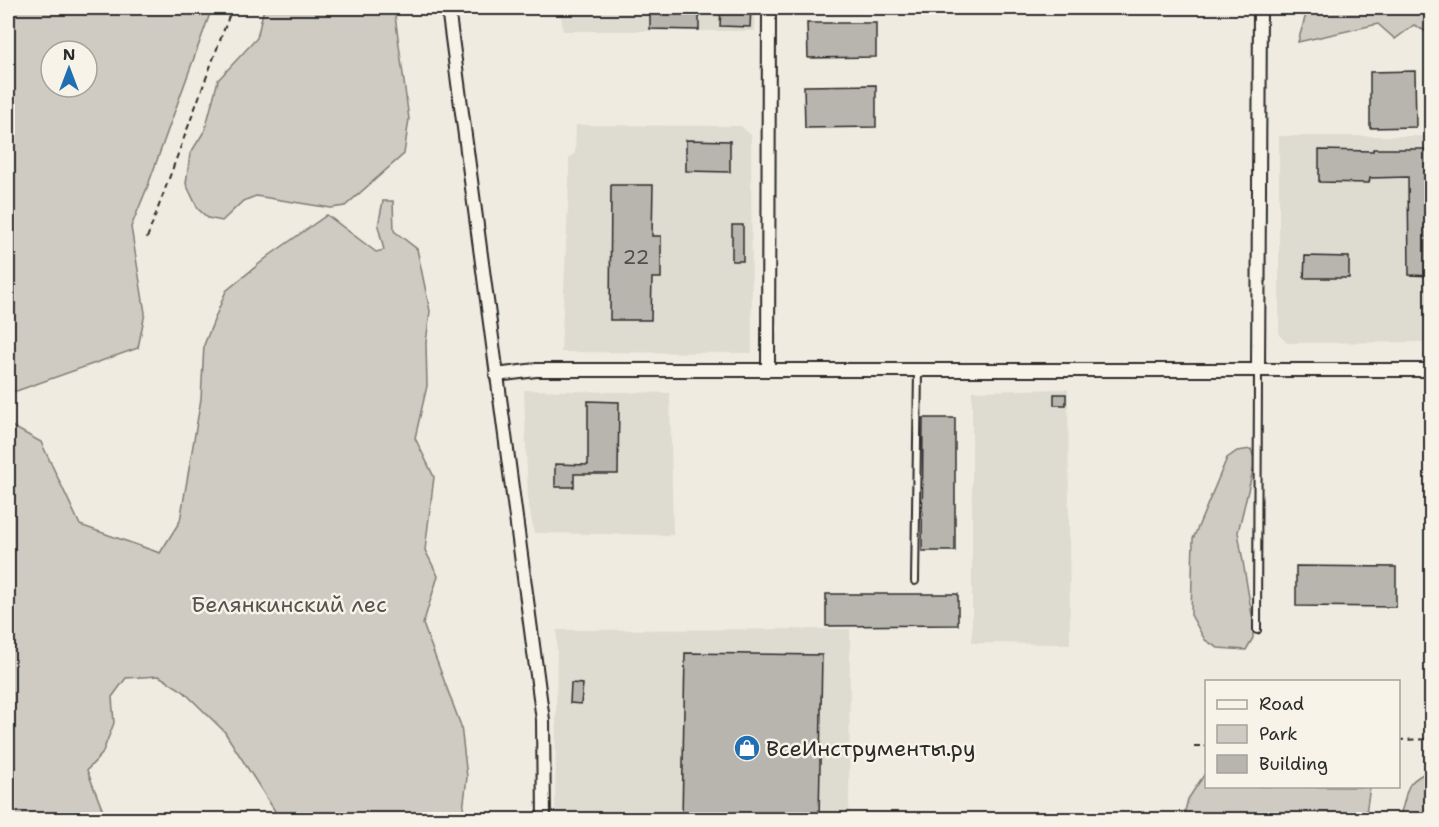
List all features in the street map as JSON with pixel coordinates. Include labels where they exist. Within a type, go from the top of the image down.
[{"type":"street","points":[[448,8],[543,720],[544,819]]},
{"type":"street","points":[[768,370],[770,8]]},
{"type":"street","points":[[1258,371],[1260,8]]},
{"type":"street","points":[[496,375],[536,370],[1431,370]]},
{"type":"lane","points":[[915,580],[918,371]]},
{"type":"lane","points":[[1257,630],[1258,371]]},
{"type":"path","points":[[147,237],[232,8]]},
{"type":"path","points":[[1400,740],[1431,739]]},
{"type":"path","points":[[1194,746],[1205,746]]},
{"type":"shaded area","points":[[560,8],[754,8],[755,31],[563,31]]},
{"type":"shaded area","points":[[576,125],[741,126],[751,135],[752,353],[561,352],[569,158],[575,153]]},
{"type":"shaded area","points":[[1279,136],[1431,136],[1431,342],[1287,343],[1279,335]]},
{"type":"shaded area","points":[[1068,389],[1070,644],[972,643],[972,391]]},
{"type":"shaded area","points":[[524,390],[670,393],[673,535],[534,533],[528,500]]},
{"type":"shaded area","points":[[850,629],[849,819],[555,820],[557,630]]},
{"type":"green space","points":[[8,8],[212,8],[131,227],[145,313],[138,348],[8,394]]},
{"type":"green space","points":[[264,8],[394,8],[409,119],[404,154],[345,206],[331,208],[256,196],[243,201],[222,221],[208,218],[198,209],[186,184],[190,154],[205,130],[218,80],[257,38]]},
{"type":"green space","points":[[1310,8],[1431,8],[1430,34],[1414,25],[1395,39],[1378,24],[1298,42]]},
{"type":"green space","name":"Белянкинский лес","points":[[383,201],[393,201],[394,231],[417,249],[430,311],[426,343],[427,386],[415,438],[434,477],[425,550],[438,576],[423,624],[461,726],[467,777],[462,819],[280,819],[224,731],[183,691],[159,676],[126,678],[112,697],[114,723],[102,754],[87,770],[106,819],[8,819],[8,424],[41,442],[80,525],[160,553],[180,521],[201,399],[204,345],[226,291],[270,255],[327,215],[376,252],[384,250],[378,226]]},
{"type":"green space","points":[[1251,449],[1255,462],[1238,532],[1253,621],[1253,638],[1246,650],[1218,648],[1205,640],[1191,615],[1193,539],[1227,458],[1237,451]]},
{"type":"green space","points":[[1431,770],[1431,819],[1398,819],[1409,785]]},
{"type":"green space","points":[[1205,774],[1205,788],[1370,788],[1365,819],[1183,819],[1188,799]]},
{"type":"building","points":[[650,8],[699,8],[699,30],[650,29]]},
{"type":"building","points":[[721,8],[751,8],[750,27],[720,26]]},
{"type":"building","points":[[807,23],[876,23],[876,57],[808,58]]},
{"type":"building","points":[[1415,71],[1416,127],[1370,128],[1370,72]]},
{"type":"building","points":[[876,85],[876,127],[805,128],[804,86]]},
{"type":"building","points":[[686,140],[730,141],[730,172],[686,171]]},
{"type":"building","points":[[1373,149],[1431,149],[1431,276],[1409,275],[1408,177],[1370,178],[1369,183],[1319,182],[1319,150],[1373,151]]},
{"type":"building","points":[[611,185],[653,185],[652,236],[661,236],[661,278],[652,278],[651,320],[610,320]]},
{"type":"building","points":[[732,225],[743,225],[743,261],[732,261]]},
{"type":"building","points":[[1305,256],[1349,257],[1349,278],[1304,278]]},
{"type":"building","points":[[1054,394],[1066,394],[1066,405],[1054,405]]},
{"type":"building","points":[[588,401],[619,402],[618,474],[574,474],[574,487],[555,487],[555,464],[588,465]]},
{"type":"building","points":[[923,418],[955,418],[955,551],[922,551]]},
{"type":"building","points":[[1296,566],[1396,567],[1396,607],[1296,606]]},
{"type":"building","points":[[826,594],[958,594],[958,625],[826,626]]},
{"type":"building","points":[[685,653],[822,655],[819,819],[682,819]]},
{"type":"building","points":[[571,683],[583,684],[581,704],[570,703]]},
{"type":"place","name":"ВсеИнструменты.ру","points":[[747,748]]}]
